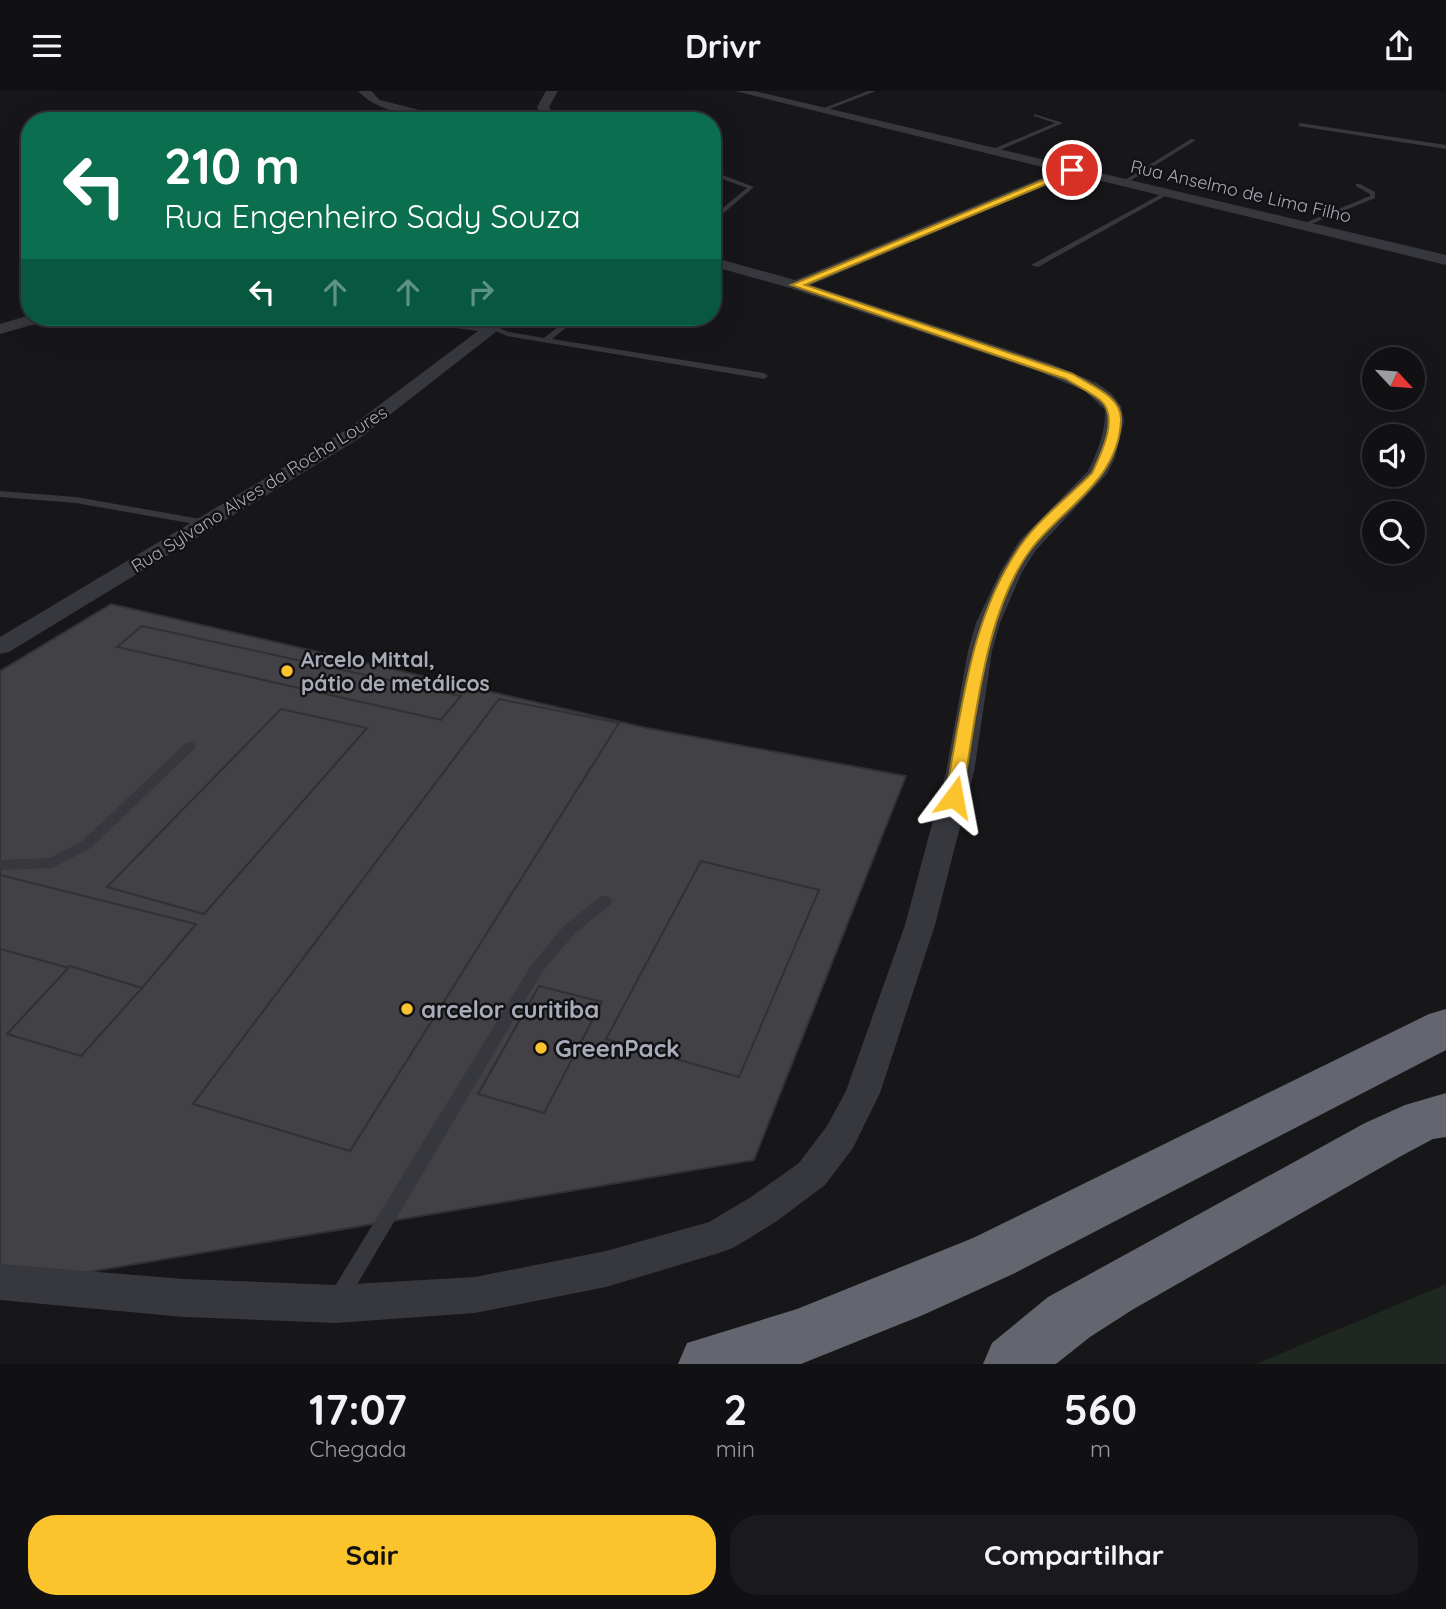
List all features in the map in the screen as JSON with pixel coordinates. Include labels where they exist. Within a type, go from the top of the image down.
[{"type":"highway","points":[[708,1364],[797,1337],[902,1296],[993,1256],[1446,1028]]},
{"type":"highway","points":[[1013,1364],[1028,1348],[1072,1315],[1118,1288],[1384,1139],[1423,1120],[1446,1115]]},
{"type":"street","points":[[365,91],[376,102],[417,112]]},
{"type":"street","points":[[546,112],[543,107],[551,91]]},
{"type":"street","name":"Rua Anselmo de Lima Filho","points":[[741,91],[1446,260]]},
{"type":"street","points":[[796,285],[1072,170]]},
{"type":"street","points":[[0,1282],[184,1298],[335,1304],[475,1295],[606,1269],[719,1236],[764,1209],[812,1174],[840,1137],[863,1093],[920,925],[942,849],[960,772],[988,623],[1011,572],[1027,546],[1097,474],[1105,458],[1115,421],[1114,410],[1105,398],[1070,377],[796,285],[721,264]]},
{"type":"street","points":[[0,329],[21,323]]},
{"type":"street","name":"Rua Sylvano Alves da Rocha Loures","points":[[0,647],[353,434],[495,326]]},
{"type":"lane","points":[[822,110],[873,91]]},
{"type":"lane","points":[[993,151],[1060,123],[1036,115]]},
{"type":"lane","points":[[1300,125],[1446,147]]},
{"type":"lane","points":[[1123,183],[1193,140]]},
{"type":"lane","points":[[721,176],[751,187],[721,213]]},
{"type":"lane","points":[[1302,226],[1373,197],[1373,193],[1358,185]]},
{"type":"lane","points":[[1035,265],[1167,193]]},
{"type":"lane","points":[[502,326],[507,334],[764,376]]},
{"type":"lane","points":[[546,340],[564,326]]},
{"type":"lane","points":[[0,494],[76,500],[206,523]]},
{"type":"lane","points":[[0,865],[52,863],[86,845],[190,746]]},
{"type":"lane","points":[[335,1304],[537,968],[570,929],[605,901]]},
{"type":"shaded area","points":[[1446,1284],[1446,1364],[1256,1364]]},
{"type":"building","name":"arcelor curitiba","points":[[111,604],[647,728],[906,776],[754,1160],[17,1284],[0,1278],[0,671]]},
{"type":"building","name":"Arcelo Mittal, pátio de metálicos","points":[[142,626],[461,696],[441,720],[117,647]]},
{"type":"building","points":[[499,699],[619,723],[350,1151],[193,1104]]},
{"type":"building","points":[[281,709],[367,728],[204,914],[107,887]]},
{"type":"building","points":[[701,861],[819,890],[739,1077],[606,1039]]},
{"type":"building","points":[[0,875],[196,924],[142,988],[0,949]]},
{"type":"building","points":[[70,966],[142,988],[81,1056],[7,1034]]},
{"type":"building","name":"GreenPack","points":[[539,986],[602,1002],[544,1113],[478,1094]]},
{"type":"place","name":"Arcelo Mittal, pátio de metálicos","points":[[287,671]]},
{"type":"place","name":"arcelor curitiba","points":[[407,1009]]},
{"type":"place","name":"GreenPack","points":[[541,1048]]},
{"type":"route","points":[[954,797],[988,623],[1011,572],[1027,546],[1097,474],[1105,458],[1115,421],[1114,410],[1105,398],[1091,387],[1070,377],[796,285],[1072,170]]}]
